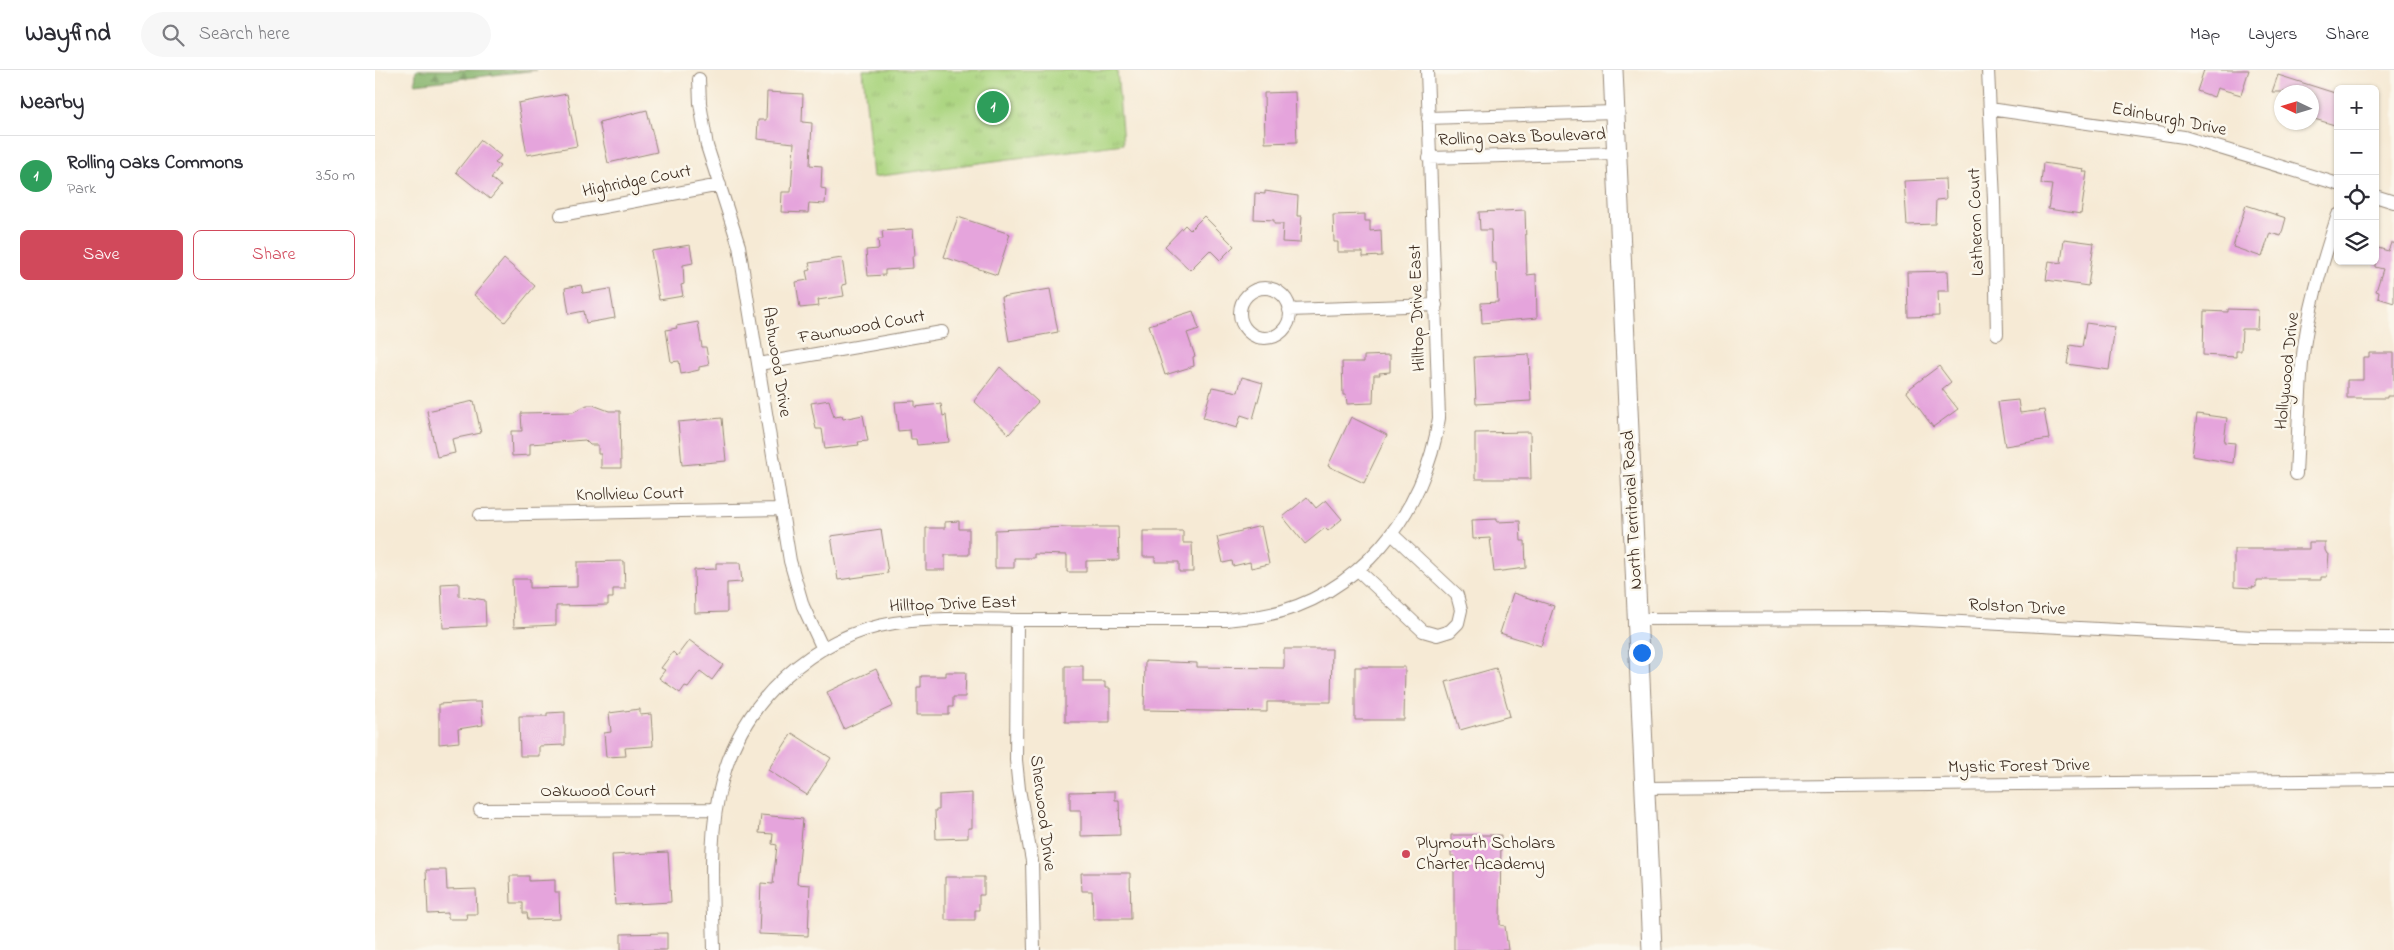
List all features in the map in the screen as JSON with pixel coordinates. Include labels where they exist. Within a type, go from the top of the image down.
[{"type":"main road","name":"North Territorial Road","points":[[1613,70],[1652,950]]},
{"type":"street","name":"Hilltop Drive East","points":[[714,950],[712,856],[715,809],[728,760],[753,714],[783,679],[823,649],[859,632],[895,623],[944,619],[1227,620],[1262,616],[1310,599],[1335,586],[1358,570],[1392,534],[1407,513],[1430,463],[1436,438],[1440,398],[1427,70]]},
{"type":"street","name":"Latheron Court","points":[[1988,70],[1995,200],[1997,334]]},
{"type":"street","name":"Ashwood Drive","points":[[699,79],[703,128],[739,246],[796,585],[823,649]]},
{"type":"street","name":"Edinburgh Drive","points":[[1989,109],[2184,137],[2334,183]]},
{"type":"street","name":"Rolling Oaks Boulevard","points":[[1428,118],[1614,112]]},
{"type":"street","name":"Rolling Oaks Boulevard","points":[[1429,158],[1616,153]]},
{"type":"street","name":"Highridge Court","points":[[561,215],[720,185]]},
{"type":"street","points":[[2379,197],[2394,202]]},
{"type":"street","name":"Hollywood Drive","points":[[2295,474],[2303,362],[2309,316],[2325,254],[2336,220]]},
{"type":"street","points":[[1289,310],[1436,305]]},
{"type":"street","name":"Fawnwood Court","points":[[759,364],[942,332]]},
{"type":"street","name":"Knollview Court","points":[[480,515],[782,509]]},
{"type":"street","points":[[1358,570],[1423,631],[1437,635],[1450,631],[1458,623],[1461,610],[1457,595],[1392,534]]},
{"type":"street","name":"Rolston Drive","points":[[1638,619],[1883,618],[2254,636],[2394,638]]},
{"type":"street","name":"Sherwood Drive","points":[[1017,620],[1016,760],[1031,861],[1034,950]]},
{"type":"street","name":"Mystic Forest Drive","points":[[1645,788],[2394,780]]},
{"type":"street","name":"Oakwood Court","points":[[480,810],[715,809]]},
{"type":"green space","points":[[416,70],[537,70],[415,84]]},
{"type":"green space","points":[[863,70],[1117,70],[1123,144],[873,177]]},
{"type":"building","points":[[2204,70],[2249,70],[2241,95],[2217,88],[2214,97],[2197,91]]},
{"type":"building","points":[[2278,75],[2310,85],[2274,85]]},
{"type":"building","points":[[2319,88],[2334,93],[2334,125],[2319,120]]},
{"type":"building","points":[[767,92],[803,94],[802,122],[812,123],[810,165],[822,166],[821,188],[826,189],[825,204],[809,203],[808,213],[781,212],[782,192],[791,192],[794,143],[757,139],[758,120],[766,120]]},
{"type":"building","points":[[1295,92],[1297,142],[1265,143],[1264,93]]},
{"type":"building","points":[[567,94],[577,146],[527,155],[518,103]]},
{"type":"building","points":[[647,110],[657,152],[608,163],[599,122]]},
{"type":"building","points":[[481,140],[501,156],[495,163],[500,166],[491,178],[501,186],[490,199],[456,172]]},
{"type":"building","points":[[2043,163],[2084,169],[2083,172],[2087,172],[2081,214],[2048,209],[2052,185],[2041,184]]},
{"type":"building","points":[[1945,179],[1946,199],[1936,200],[1935,224],[1907,225],[1904,181]]},
{"type":"building","points":[[1265,191],[1298,196],[1297,216],[1302,216],[1300,243],[1282,242],[1283,224],[1274,224],[1274,220],[1254,219],[1255,193],[1265,194]]},
{"type":"building","points":[[2246,205],[2286,218],[2281,236],[2270,233],[2262,257],[2233,247]]},
{"type":"building","points":[[1525,210],[1527,275],[1536,274],[1537,318],[1482,323],[1481,303],[1498,302],[1496,263],[1492,263],[1491,230],[1480,230],[1479,212]]},
{"type":"building","points":[[1365,214],[1365,221],[1370,221],[1370,231],[1381,230],[1382,256],[1363,257],[1363,252],[1338,252],[1338,242],[1334,242],[1333,215]]},
{"type":"building","points":[[1204,216],[1234,246],[1220,260],[1210,250],[1190,270],[1165,246],[1185,225],[1190,230]]},
{"type":"building","points":[[958,217],[1010,234],[997,275],[944,257]]},
{"type":"building","points":[[913,229],[915,256],[912,256],[913,268],[885,270],[885,275],[868,276],[866,250],[879,249],[878,239],[883,239],[882,231]]},
{"type":"building","points":[[2064,239],[2094,243],[2088,286],[2046,280],[2049,261],[2061,263]]},
{"type":"building","points":[[2391,243],[2394,243],[2394,303],[2378,298],[2379,292],[2376,291],[2383,269],[2375,267],[2375,265],[2379,265],[2379,248],[2388,251]]},
{"type":"building","points":[[690,245],[693,263],[683,265],[684,284],[681,285],[683,296],[659,300],[651,251]]},
{"type":"building","points":[[842,258],[846,284],[842,285],[844,296],[818,300],[819,306],[800,308],[796,282],[808,280],[806,271],[811,270],[809,263]]},
{"type":"building","points":[[504,259],[535,286],[505,322],[474,295]]},
{"type":"building","points":[[1948,271],[1949,291],[1938,291],[1939,316],[1908,317],[1907,272]]},
{"type":"building","points":[[581,285],[583,293],[610,289],[615,318],[586,323],[584,311],[569,314],[565,288]]},
{"type":"building","points":[[1050,289],[1058,332],[1009,341],[1001,297]]},
{"type":"building","points":[[2228,309],[2258,310],[2257,329],[2242,329],[2241,351],[2236,351],[2236,357],[2203,355],[2204,311],[2228,312]]},
{"type":"building","points":[[1193,311],[1199,329],[1187,333],[1195,356],[1193,357],[1194,366],[1165,375],[1149,325]]},
{"type":"building","points":[[698,322],[702,347],[706,347],[709,365],[699,367],[699,370],[681,374],[679,361],[671,362],[666,330]]},
{"type":"building","points":[[2086,323],[2115,327],[2109,370],[2067,364],[2070,345],[2082,347]]},
{"type":"building","points":[[2369,353],[2394,353],[2394,396],[2387,396],[2387,398],[2347,398],[2347,380],[2363,380],[2363,357],[2369,357]]},
{"type":"building","points":[[1529,354],[1531,401],[1476,404],[1474,357]]},
{"type":"building","points":[[1390,355],[1390,372],[1374,375],[1373,403],[1347,404],[1346,395],[1343,395],[1342,362],[1364,362],[1364,356]]},
{"type":"building","points":[[1939,366],[1951,382],[1942,389],[1958,409],[1933,427],[1906,391]]},
{"type":"building","points":[[1000,367],[1038,402],[1009,434],[974,401]]},
{"type":"building","points":[[1242,377],[1263,383],[1253,419],[1241,415],[1237,428],[1203,418],[1212,387],[1238,392]]},
{"type":"building","points":[[829,400],[834,417],[842,416],[843,419],[863,415],[868,441],[858,442],[859,445],[825,449],[822,429],[816,429],[811,403]]},
{"type":"building","points":[[2018,400],[2020,413],[2044,410],[2049,439],[2005,446],[1998,402]]},
{"type":"building","points":[[474,401],[481,433],[452,439],[455,453],[437,457],[427,411]]},
{"type":"building","points":[[915,401],[915,407],[941,404],[943,416],[946,415],[949,442],[917,445],[916,439],[911,439],[910,430],[898,431],[895,402]]},
{"type":"building","points":[[587,405],[593,405],[609,411],[620,411],[621,468],[601,468],[601,454],[598,454],[598,445],[590,445],[585,440],[530,444],[530,455],[512,456],[511,431],[522,431],[521,413],[573,412]]},
{"type":"building","points":[[2197,414],[2227,418],[2224,442],[2235,443],[2233,463],[2192,456]]},
{"type":"building","points":[[1351,417],[1387,435],[1364,483],[1328,466]]},
{"type":"building","points":[[722,418],[726,461],[682,465],[678,422]]},
{"type":"building","points":[[1530,432],[1531,479],[1475,479],[1475,433]]},
{"type":"building","points":[[1307,497],[1316,508],[1326,500],[1342,519],[1328,531],[1325,528],[1305,544],[1283,517]]},
{"type":"building","points":[[1497,519],[1497,522],[1520,521],[1521,541],[1525,541],[1526,568],[1494,572],[1490,538],[1473,539],[1472,520]]},
{"type":"building","points":[[959,521],[959,529],[969,529],[969,555],[945,555],[945,570],[926,570],[926,528],[945,528],[945,522]]},
{"type":"building","points":[[1261,526],[1269,564],[1251,568],[1250,562],[1233,566],[1232,561],[1223,563],[1217,537]]},
{"type":"building","points":[[1118,527],[1119,560],[1086,561],[1086,572],[1067,572],[1067,555],[1034,554],[1034,558],[1014,558],[1014,568],[995,568],[995,530]]},
{"type":"building","points":[[881,529],[888,573],[838,580],[831,536]]},
{"type":"building","points":[[1143,531],[1183,531],[1183,543],[1192,543],[1193,572],[1179,572],[1179,562],[1155,562],[1155,557],[1143,557]]},
{"type":"building","points":[[2309,542],[2325,542],[2325,550],[2329,554],[2327,577],[2321,577],[2321,580],[2256,580],[2256,587],[2252,586],[2253,588],[2234,587],[2234,549],[2309,549]]},
{"type":"building","points":[[624,561],[625,589],[613,589],[613,598],[608,598],[608,605],[556,606],[556,625],[514,627],[512,579],[530,579],[530,588],[577,587],[577,562]]},
{"type":"building","points":[[716,563],[740,563],[742,582],[727,583],[727,612],[695,613],[694,570],[716,569]]},
{"type":"building","points":[[459,583],[459,596],[485,600],[486,626],[443,628],[441,584]]},
{"type":"building","points":[[1513,593],[1554,606],[1541,646],[1500,633]]},
{"type":"building","points":[[689,640],[723,665],[712,680],[700,671],[688,687],[685,686],[680,693],[659,678],[665,670],[661,668],[673,652],[677,656]]},
{"type":"building","points":[[1284,649],[1332,649],[1331,702],[1267,702],[1267,712],[1144,710],[1145,661],[1197,663],[1197,667],[1284,668]]},
{"type":"building","points":[[1065,666],[1083,666],[1083,682],[1105,682],[1105,688],[1110,688],[1110,722],[1065,722]]},
{"type":"building","points":[[1355,667],[1405,667],[1404,720],[1355,720]]},
{"type":"building","points":[[1496,668],[1510,716],[1460,730],[1446,682]]},
{"type":"building","points":[[876,669],[893,706],[844,729],[827,692]]},
{"type":"building","points":[[946,672],[966,672],[965,697],[953,697],[953,707],[949,707],[949,715],[917,715],[917,687],[921,687],[921,676],[946,676]]},
{"type":"building","points":[[481,702],[483,725],[458,729],[459,742],[439,744],[439,704]]},
{"type":"building","points":[[640,709],[640,715],[651,714],[653,746],[625,748],[626,756],[606,757],[604,733],[611,732],[609,713]]},
{"type":"building","points":[[565,712],[565,745],[539,746],[539,756],[520,756],[519,716],[547,716],[547,713]]},
{"type":"building","points":[[792,733],[831,758],[807,795],[768,770]]},
{"type":"building","points":[[1115,791],[1115,800],[1119,800],[1120,835],[1081,836],[1081,810],[1070,810],[1070,792]]},
{"type":"building","points":[[972,793],[972,828],[968,828],[968,838],[936,839],[935,810],[939,810],[939,795]]},
{"type":"building","points":[[761,815],[803,819],[797,884],[810,885],[808,936],[759,934],[761,883],[773,884],[777,845],[772,844],[773,834],[759,833]]},
{"type":"building","points":[[1451,835],[1501,835],[1500,925],[1505,926],[1508,950],[1454,950],[1454,856],[1451,856]]},
{"type":"building","points":[[668,852],[671,902],[615,905],[612,855]]},
{"type":"building","points":[[426,870],[446,870],[447,890],[476,889],[477,914],[466,914],[467,919],[448,919],[448,913],[428,914]]},
{"type":"building","points":[[1081,873],[1130,873],[1131,919],[1093,919],[1092,891],[1082,891]]},
{"type":"building","points":[[510,876],[529,876],[529,881],[555,880],[555,892],[559,892],[560,919],[528,920],[527,913],[523,913],[523,903],[511,903]]},
{"type":"building","points":[[945,877],[984,877],[984,895],[979,895],[979,910],[975,910],[975,920],[945,920]]},
{"type":"building","points":[[667,933],[667,950],[621,950],[621,934]]},
{"type":"place","name":"Rolling Oaks Commons","points":[[993,107]]},
{"type":"place","name":"Plymouth Scholars Charter Academy","points":[[1406,854]]}]
